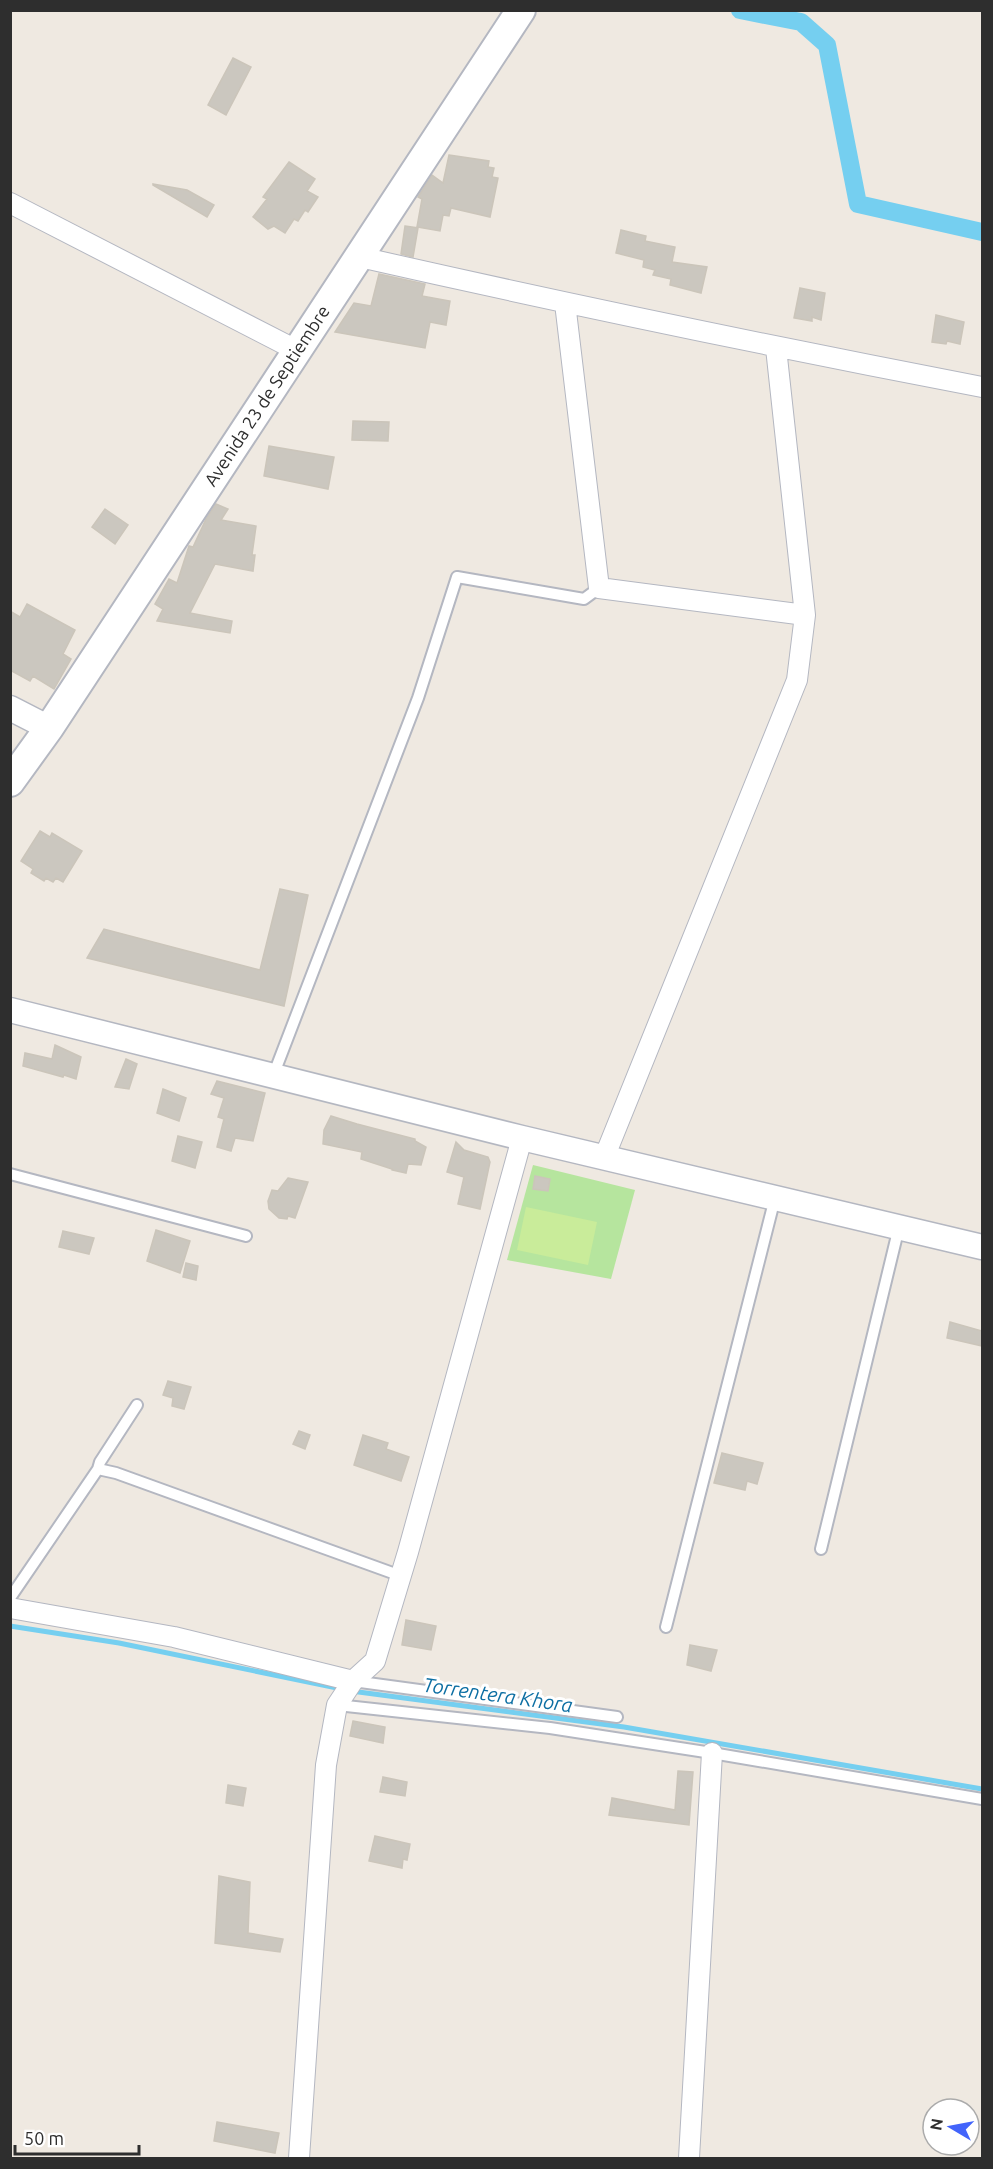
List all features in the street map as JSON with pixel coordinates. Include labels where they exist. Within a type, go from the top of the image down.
[{"type":"main road","name":"Avenida 23 de Septiembre","points":[[10,782],[49,728],[521,10]]},
{"type":"street","points":[[10,203],[296,350]]},
{"type":"street","points":[[360,257],[776,348],[982,387]]},
{"type":"street","points":[[565,303],[599,588],[805,615]]},
{"type":"street","points":[[604,1158],[797,680],[805,615],[776,348]]},
{"type":"street","points":[[10,708],[49,728]]},
{"type":"street","points":[[10,1010],[604,1158],[982,1247]]},
{"type":"street","points":[[299,2158],[326,1765],[337,1705],[352,1681],[375,1661],[401,1576],[522,1138]]},
{"type":"street","points":[[10,1608],[174,1638],[352,1681]]},
{"type":"street","points":[[689,2158],[712,1753]]},
{"type":"lane","points":[[272,1077],[418,698],[457,577],[584,598],[599,588]]},
{"type":"lane","points":[[10,1174],[246,1236]]},
{"type":"lane","points":[[666,1627],[775,1198]]},
{"type":"lane","points":[[821,1549],[899,1227]]},
{"type":"lane","points":[[10,1598],[98,1469],[100,1462],[137,1405]]},
{"type":"lane","points":[[98,1469],[116,1473],[401,1576]]},
{"type":"lane","points":[[352,1681],[617,1717]]},
{"type":"lane","points":[[337,1705],[550,1728],[982,1799]]},
{"type":"green space","points":[[533,1165],[635,1190],[611,1279],[507,1260]]},
{"type":"green space","points":[[526,1207],[597,1222],[588,1265],[517,1250]]},
{"type":"building","points":[[233,58],[251,67],[226,115],[208,105]]},
{"type":"building","points":[[449,155],[489,161],[488,167],[494,168],[492,177],[498,178],[490,217],[451,208],[449,216],[443,215],[440,231],[417,227],[422,199],[418,197],[432,175],[443,183]]},
{"type":"building","points":[[289,162],[315,179],[307,191],[318,197],[308,212],[305,210],[298,221],[294,219],[285,233],[274,226],[268,229],[253,217],[267,199],[263,197]]},
{"type":"building","points":[[153,184],[187,190],[214,205],[207,217]]},
{"type":"building","points":[[405,226],[418,228],[413,257],[401,254]]},
{"type":"building","points":[[621,230],[646,236],[645,241],[675,247],[672,262],[707,267],[701,293],[670,285],[671,279],[653,275],[655,270],[643,267],[644,260],[616,253]]},
{"type":"building","points":[[379,274],[425,284],[422,296],[450,301],[446,325],[430,322],[425,348],[335,332],[354,303],[371,306]]},
{"type":"building","points":[[800,288],[825,293],[821,320],[812,317],[812,321],[794,318]]},
{"type":"building","points":[[936,315],[964,322],[960,344],[947,341],[946,344],[932,342]]},
{"type":"building","points":[[353,421],[389,422],[388,441],[352,440]]},
{"type":"building","points":[[269,446],[334,457],[328,489],[264,476]]},
{"type":"building","points":[[216,504],[228,509],[221,520],[256,526],[252,555],[255,555],[253,571],[215,564],[190,613],[232,621],[230,633],[157,621],[163,609],[155,604],[169,579],[177,583],[189,546],[193,547]]},
{"type":"building","points":[[105,509],[128,525],[115,544],[92,527]]},
{"type":"building","points":[[27,604],[75,630],[63,654],[71,659],[54,689],[33,676],[30,681],[10,670],[10,611],[20,617]]},
{"type":"building","points":[[40,831],[50,837],[52,833],[82,851],[63,882],[56,878],[53,882],[46,878],[44,881],[31,873],[33,869],[21,861]]},
{"type":"building","points":[[280,889],[308,895],[284,1006],[87,958],[104,929],[260,970]]},
{"type":"building","points":[[55,1045],[81,1057],[76,1079],[23,1066],[25,1053],[52,1059]]},
{"type":"building","points":[[126,1059],[137,1064],[129,1089],[115,1087]]},
{"type":"building","points":[[217,1081],[265,1093],[253,1141],[235,1138],[231,1151],[217,1147],[224,1119],[218,1117],[224,1098],[211,1094]]},
{"type":"building","points":[[163,1089],[186,1098],[179,1121],[157,1113]]},
{"type":"building","points":[[331,1116],[415,1139],[426,1147],[421,1165],[408,1164],[406,1173],[392,1170],[361,1159],[362,1152],[323,1144],[324,1130]]},
{"type":"building","points":[[178,1136],[202,1142],[195,1168],[172,1161]]},
{"type":"building","points":[[456,1142],[464,1150],[488,1157],[490,1162],[480,1209],[458,1204],[464,1177],[447,1172]]},
{"type":"building","points":[[535,1176],[550,1179],[548,1191],[533,1189]]},
{"type":"building","points":[[288,1178],[308,1182],[295,1218],[288,1216],[287,1219],[279,1218],[269,1209],[268,1201],[272,1190],[278,1191]]},
{"type":"building","points":[[156,1230],[190,1241],[180,1273],[147,1261]]},
{"type":"building","points":[[63,1231],[94,1238],[89,1254],[59,1247]]},
{"type":"building","points":[[186,1263],[198,1266],[196,1280],[183,1277]]},
{"type":"building","points":[[950,1322],[982,1331],[982,1346],[947,1338]]},
{"type":"building","points":[[168,1381],[191,1387],[184,1409],[172,1406],[173,1398],[163,1395]]},
{"type":"building","points":[[299,1431],[310,1435],[305,1449],[293,1444]]},
{"type":"building","points":[[363,1435],[388,1443],[386,1449],[409,1457],[401,1481],[354,1465]]},
{"type":"building","points":[[722,1453],[763,1463],[757,1484],[747,1481],[745,1490],[714,1483]]},
{"type":"building","points":[[406,1620],[436,1626],[431,1650],[402,1645]]},
{"type":"building","points":[[690,1645],[717,1650],[711,1671],[687,1665]]},
{"type":"building","points":[[353,1721],[385,1727],[383,1743],[350,1736]]},
{"type":"building","points":[[678,1771],[693,1772],[689,1825],[609,1815],[612,1798],[675,1810]]},
{"type":"building","points":[[383,1777],[407,1782],[405,1796],[380,1792]]},
{"type":"building","points":[[228,1785],[246,1788],[243,1806],[226,1803]]},
{"type":"building","points":[[375,1836],[410,1844],[407,1860],[403,1859],[402,1868],[369,1861]]},
{"type":"building","points":[[219,1876],[250,1882],[248,1933],[283,1939],[280,1952],[215,1943]]},
{"type":"building","points":[[217,2122],[279,2133],[275,2153],[214,2141]]},
{"type":"waterway","points":[[740,10],[801,22],[827,45],[858,204],[982,232]]},
{"type":"waterway","name":"Torrentera Khora","points":[[10,1626],[119,1643],[342,1689]]},
{"type":"waterway","name":"Torrentera Khora","points":[[351,1691],[624,1727],[982,1789]]}]
